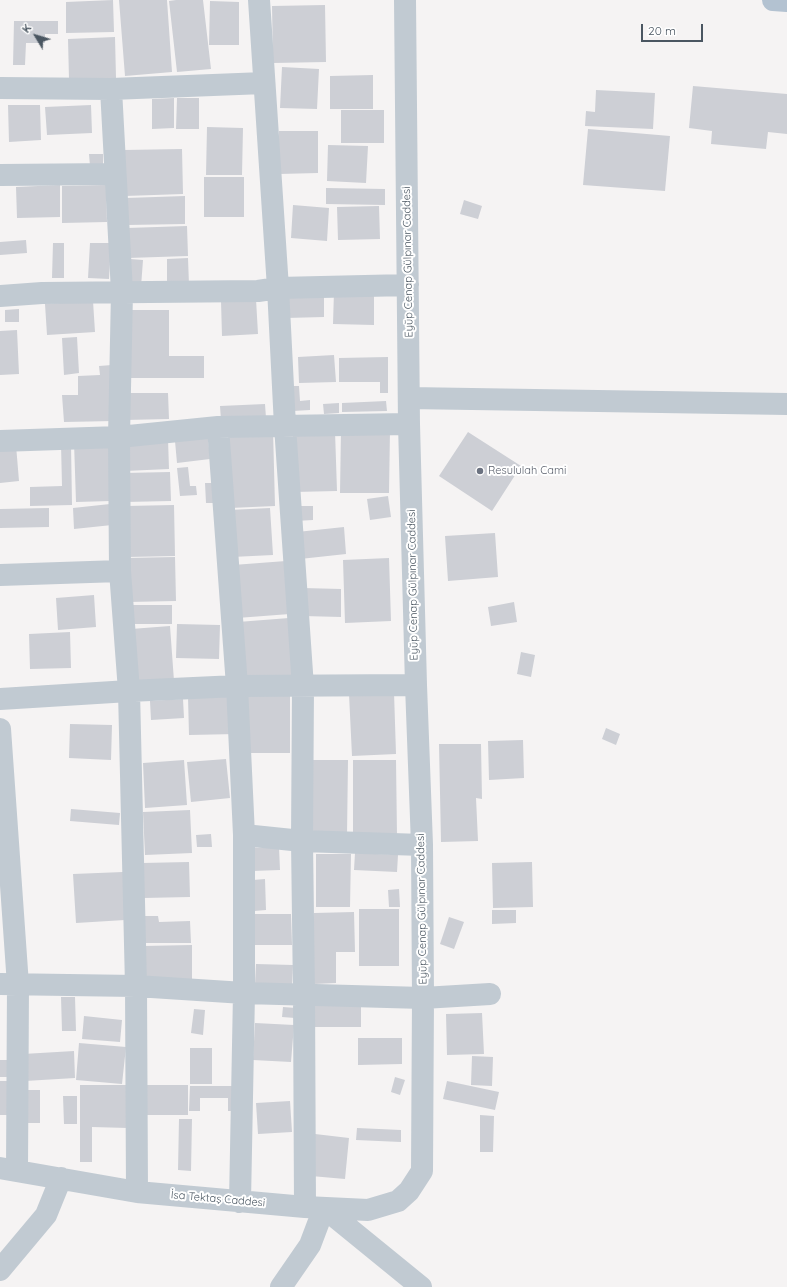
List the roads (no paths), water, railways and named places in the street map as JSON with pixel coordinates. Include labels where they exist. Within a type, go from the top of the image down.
[{"type":"main road","points":[[773,0],[787,1]]},
{"type":"street","points":[[259,0],[278,288],[285,426],[303,686],[302,841],[304,995],[315,1207],[310,1245],[281,1287]]},
{"type":"street","name":"Eyüp Cenap Gülpınar Caddesi","points":[[405,0],[409,424],[422,845],[422,1171]]},
{"type":"street","points":[[0,88],[111,89],[264,82]]},
{"type":"street","points":[[111,89],[122,292],[119,437],[120,571],[129,691],[136,986],[137,1192]]},
{"type":"street","points":[[0,175],[116,174]]},
{"type":"street","points":[[0,296],[42,293],[258,291],[278,288],[408,285]]},
{"type":"street","points":[[409,398],[787,404]]},
{"type":"street","points":[[0,441],[119,437],[218,427],[409,424]]},
{"type":"street","points":[[218,427],[237,686],[244,835],[244,993],[240,1202]]},
{"type":"street","points":[[0,575],[120,571]]},
{"type":"street","points":[[0,699],[237,686],[416,686]]},
{"type":"street","points":[[0,729],[9,984],[8,1169]]},
{"type":"street","points":[[244,835],[302,841],[422,845]]},
{"type":"street","points":[[9,984],[136,986],[244,993],[423,998],[490,994]]},
{"type":"street","name":"İsa Tektaş Caddesi","points":[[8,1169],[137,1192],[240,1202],[368,1210],[398,1202],[409,1190],[422,1171]]},
{"type":"street","points":[[0,1270],[46,1215],[61,1178]]},
{"type":"street","points":[[315,1207],[421,1287]]},
{"type":"place","name":"Resululah Cami","points":[[480,471]]}]
